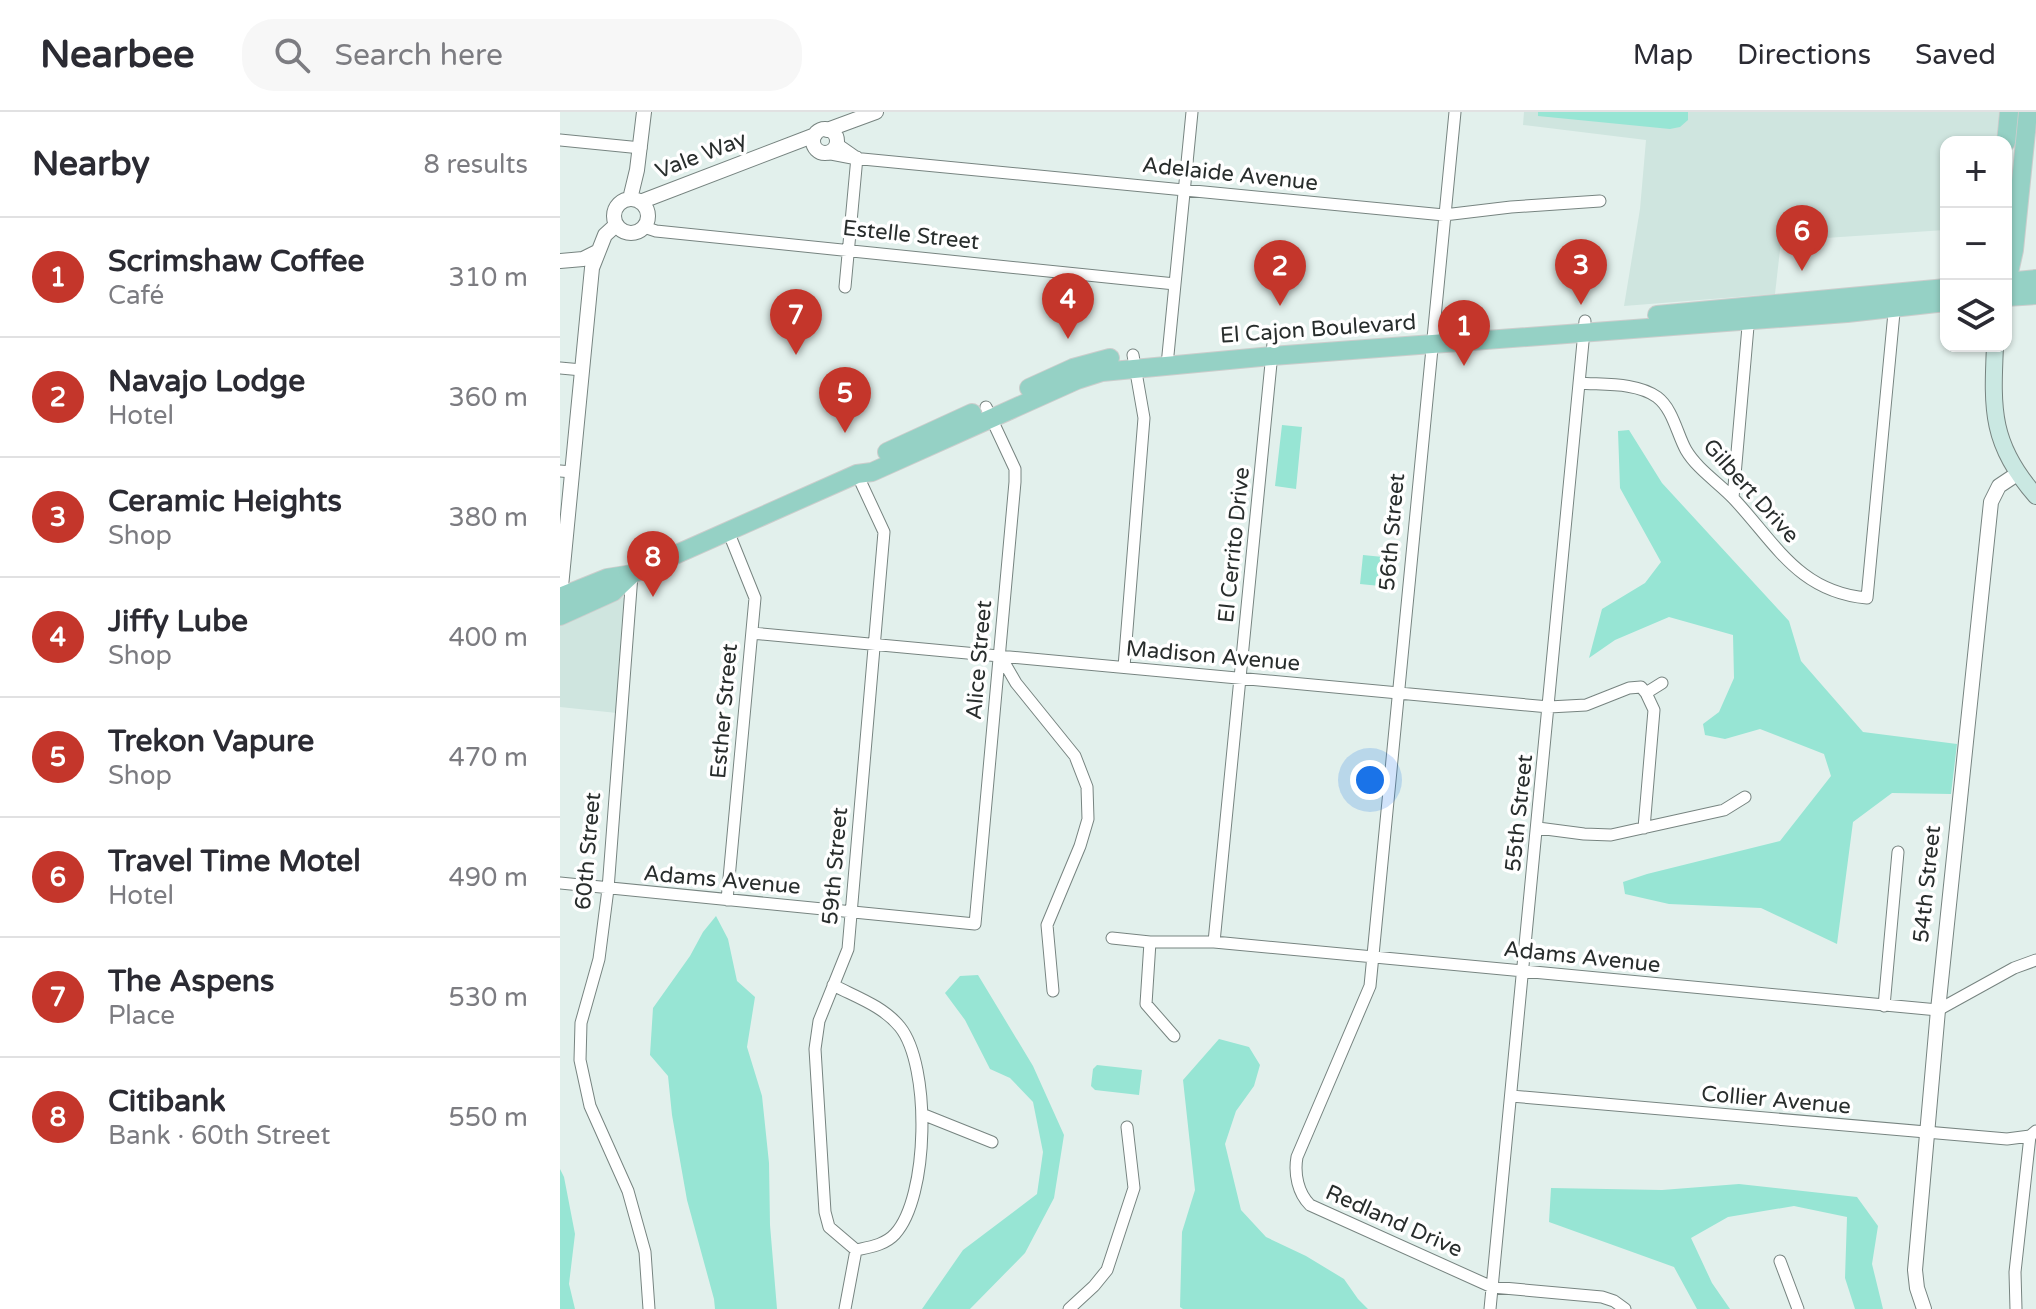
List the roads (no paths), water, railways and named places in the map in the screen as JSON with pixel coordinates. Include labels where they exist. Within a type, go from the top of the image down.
[{"type":"main road","points":[[2007,136],[2009,112]]},
{"type":"main road","points":[[2008,280],[2028,112]]},
{"type":"main road","points":[[2012,286],[2036,279]]},
{"type":"main road","points":[[2012,288],[2036,295]]},
{"type":"main road","name":"El Cajon Boulevard","points":[[1896,300],[1940,289]]},
{"type":"main road","name":"El Cajon Boulevard","points":[[560,597],[607,578],[632,574],[857,474],[872,472],[989,412],[1134,361],[1896,300],[1940,302]]},
{"type":"main road","points":[[1995,352],[1992,395],[1997,432],[2017,474],[2036,496]]},
{"type":"main road","name":"El Cajon Boulevard","points":[[560,616],[613,592],[632,574]]},
{"type":"street","points":[[635,201],[644,112]]},
{"type":"street","name":"Vale Way","points":[[635,201],[876,112]]},
{"type":"street","points":[[1168,358],[1192,112]]},
{"type":"street","name":"56th Street","points":[[1373,957],[1455,112]]},
{"type":"street","name":"Vale Way","points":[[778,150],[828,149],[860,118]]},
{"type":"street","points":[[821,132],[833,133],[828,149],[814,145],[821,132]]},
{"type":"street","points":[[560,140],[641,148]]},
{"type":"street","name":"Adelaide Avenue","points":[[828,149],[833,156],[1444,215],[1600,201]]},
{"type":"street","points":[[845,287],[857,157]]},
{"type":"street","points":[[635,201],[646,209],[648,218],[638,232],[630,233],[616,225],[614,217],[616,208],[622,202],[635,201]]},
{"type":"street","points":[[560,597],[566,471],[582,370],[591,274],[605,235],[616,225]]},
{"type":"street","name":"Estelle Street","points":[[644,227],[656,231],[1175,284]]},
{"type":"street","points":[[560,261],[583,259],[597,252]]},
{"type":"street","name":"Gilbert Drive","points":[[1579,383],[1636,388],[1658,398],[1673,418],[1687,452],[1733,498],[1796,571],[1812,582],[1847,596],[1867,598],[1896,300]]},
{"type":"street","points":[[1733,498],[1749,313]]},
{"type":"street","name":"55th Street","points":[[1490,1309],[1584,326]]},
{"type":"street","name":"El Cerrito Drive","points":[[1214,942],[1273,350]]},
{"type":"street","points":[[1124,667],[1144,418],[1134,361]]},
{"type":"street","points":[[560,368],[582,370]]},
{"type":"street","name":"Alice Street","points":[[975,924],[1015,469],[989,412]]},
{"type":"street","name":"59th Street","points":[[856,1250],[829,1227],[825,1212],[815,1049],[819,1021],[848,949],[884,532],[857,474]]},
{"type":"street","name":"54th Street","points":[[1924,1309],[1915,1270],[1938,1010],[1991,502],[1999,486],[2017,474]]},
{"type":"street","name":"Esther Street","points":[[727,900],[755,598],[728,531]]},
{"type":"street","name":"60th Street","points":[[632,574],[608,889],[599,959],[581,1023],[580,1060],[590,1106],[628,1191],[645,1252],[649,1309]]},
{"type":"street","name":"Madison Avenue","points":[[752,633],[1549,707],[1586,705],[1629,688],[1641,687],[1646,693],[1662,683]]},
{"type":"street","points":[[1000,656],[1016,683],[1075,756],[1087,787],[1088,819],[1047,925],[1053,991]]},
{"type":"street","points":[[1644,828],[1654,710],[1646,693]]},
{"type":"street","points":[[1538,828],[1611,835],[1724,810],[1745,797]]},
{"type":"street","points":[[1884,1006],[1898,852]]},
{"type":"street","name":"Adams Avenue","points":[[560,883],[975,924]]},
{"type":"street","name":"Adams Avenue","points":[[1112,938],[1150,942],[1214,942],[1938,1010]]},
{"type":"street","points":[[1150,942],[1146,1004],[1174,1036]]},
{"type":"street","name":"Redland Drive","points":[[1373,957],[1370,986],[1297,1157],[1299,1191],[1310,1205],[1492,1287],[1602,1297],[1625,1309]]},
{"type":"street","points":[[1938,1010],[2014,968],[2036,960]]},
{"type":"street","points":[[833,985],[885,1011],[902,1029],[916,1057],[922,1114],[920,1165],[915,1189],[901,1225],[894,1236],[877,1246],[856,1250],[845,1309]]},
{"type":"street","name":"Collier Avenue","points":[[1511,1096],[2007,1139],[2033,1133]]},
{"type":"street","points":[[922,1114],[992,1142]]},
{"type":"street","points":[[1069,1309],[1107,1270],[1134,1188],[1127,1127]]},
{"type":"street","points":[[2016,1309],[2015,1272],[2033,1133]]},
{"type":"street","points":[[1780,1261],[1798,1309]]},
{"type":"place","name":"Travel Time Motel","points":[[1802,271]]},
{"type":"place","name":"Ceramic Heights","points":[[1581,305]]},
{"type":"place","name":"Navajo Lodge","points":[[1280,306]]},
{"type":"place","name":"Jiffy Lube","points":[[1068,339]]},
{"type":"place","name":"The Aspens","points":[[796,355]]},
{"type":"place","name":"Scrimshaw Coffee","points":[[1464,366]]},
{"type":"place","name":"Trekon Vapure","points":[[845,433]]},
{"type":"place","name":"Citibank","points":[[653,597]]}]
